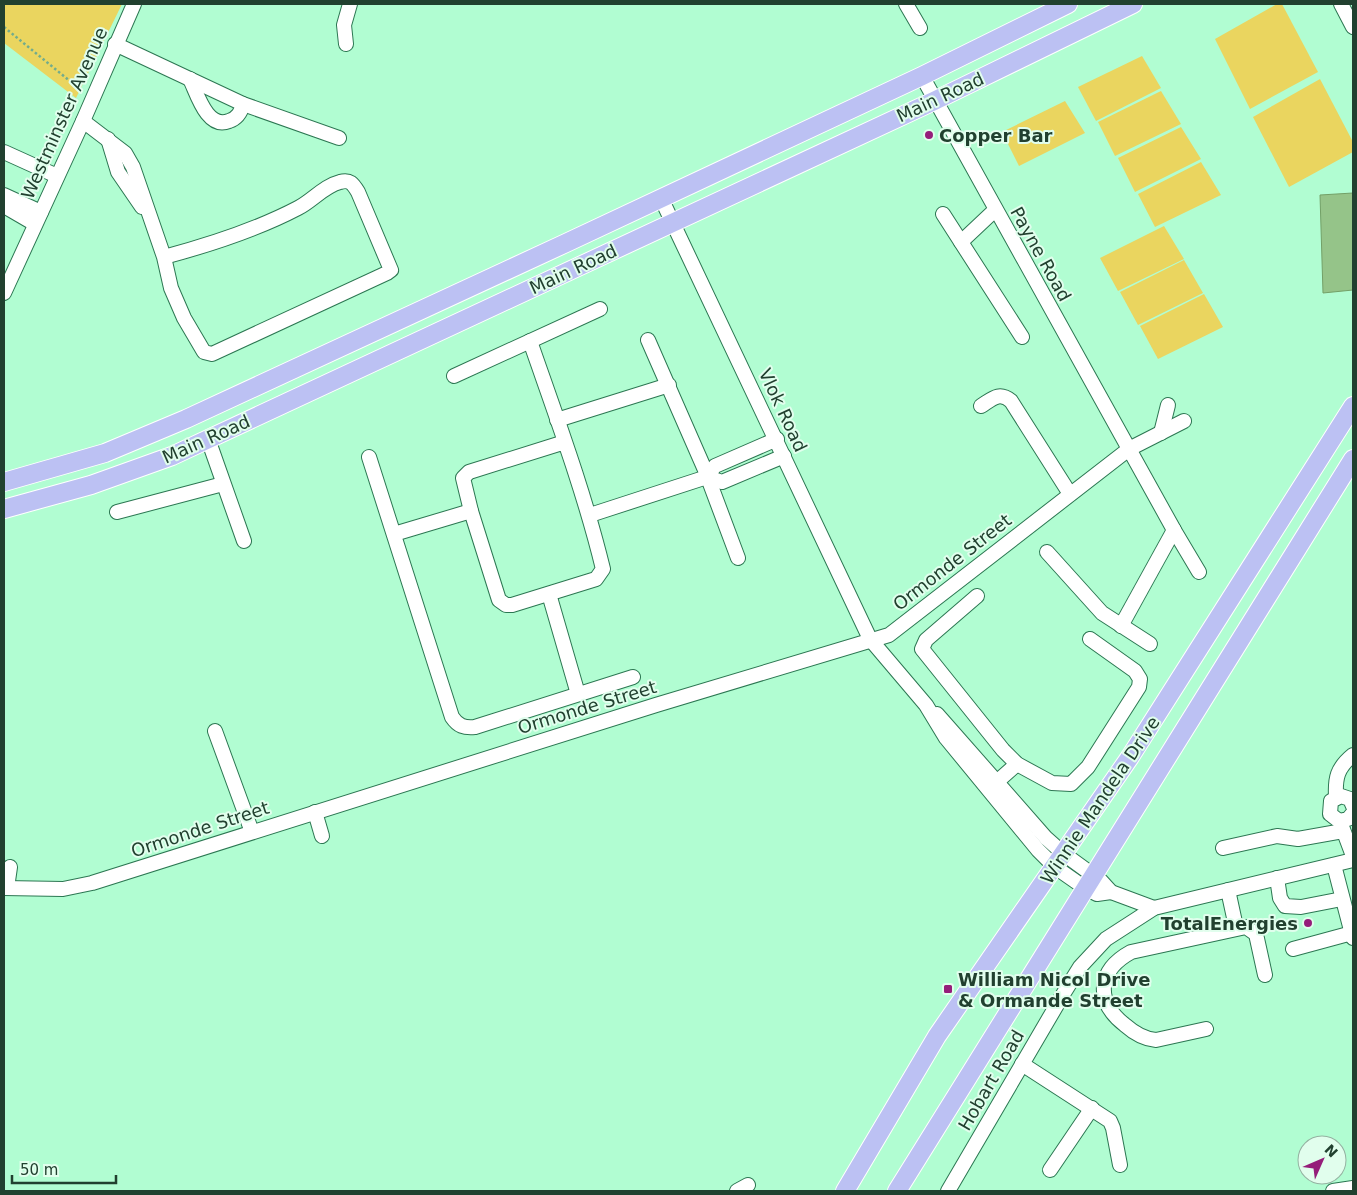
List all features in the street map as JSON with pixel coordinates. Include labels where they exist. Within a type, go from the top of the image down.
[{"type":"main road","name":"Main Road","points":[[4,482],[104,453],[186,420],[922,76],[1068,4]]},
{"type":"main road","name":"Main Road","points":[[4,509],[91,485],[172,456],[934,101],[1133,4]]},
{"type":"main road","name":"Winnie Mandela Drive","points":[[844,1191],[937,1036],[1060,861],[1179,682],[1353,406]]},
{"type":"main road","name":"Winnie Mandela Drive","points":[[897,1191],[1353,459]]},
{"type":"street","name":"Westminster Avenue","points":[[4,293],[134,4]]},
{"type":"street","points":[[346,44],[344,25],[350,4]]},
{"type":"street","points":[[906,4],[920,28]]},
{"type":"street","points":[[1341,4],[1353,27]]},
{"type":"street","points":[[115,44],[243,104],[340,138]]},
{"type":"street","name":"Payne Road","points":[[922,76],[934,101],[1199,572]]},
{"type":"street","points":[[190,79],[206,112],[214,119],[224,123],[233,120],[241,111],[243,104]]},
{"type":"street","points":[[83,121],[108,139],[118,172],[147,213],[164,257],[174,297],[200,347],[209,354],[391,270],[358,192],[349,181],[337,183],[299,208],[279,217],[220,240],[164,257]]},
{"type":"street","points":[[4,152],[57,176]]},
{"type":"street","points":[[4,195],[38,218]]},
{"type":"street","name":"Vlok Road","points":[[661,198],[777,439],[870,639],[926,705],[951,727],[979,770]]},
{"type":"street","points":[[4,206],[38,218]]},
{"type":"street","points":[[961,242],[995,210]]},
{"type":"street","points":[[943,214],[1022,337]]},
{"type":"street","points":[[454,376],[600,309]]},
{"type":"street","points":[[648,340],[707,477],[738,558]]},
{"type":"street","points":[[530,341],[557,420],[565,442],[590,515],[603,572],[596,579],[512,606],[501,602],[463,481],[469,472],[565,442]]},
{"type":"street","points":[[557,420],[669,385]]},
{"type":"street","points":[[981,406],[998,395],[1005,396],[1011,401],[1070,494]]},
{"type":"street","points":[[1161,433],[1168,405]]},
{"type":"street","name":"Ormonde Street","points":[[5,888],[77,888],[894,632],[1129,450],[1184,421]]},
{"type":"street","points":[[208,439],[244,541]]},
{"type":"street","points":[[590,515],[707,477],[715,466],[777,439]]},
{"type":"street","points":[[707,477],[722,482],[784,456]]},
{"type":"street","points":[[369,457],[455,722],[463,727],[475,727],[633,677]]},
{"type":"street","points":[[117,512],[223,484]]},
{"type":"street","points":[[394,534],[471,511]]},
{"type":"street","points":[[1121,626],[1174,530]]},
{"type":"street","points":[[1047,552],[1102,613],[1150,644]]},
{"type":"street","points":[[549,594],[578,694]]},
{"type":"street","points":[[977,596],[926,640],[922,649],[1016,764],[1052,783],[1071,784],[1088,767],[1139,687],[1140,679],[1135,672],[1090,639]]},
{"type":"street","points":[[215,731],[252,832]]},
{"type":"street","points":[[1003,750],[979,770],[1027,838],[1089,881],[1097,894],[1111,892],[1154,908]]},
{"type":"street","points":[[1353,755],[1342,764],[1337,774],[1336,797],[1329,807],[1330,814],[1341,826],[1353,856]]},
{"type":"street","points":[[992,786],[1016,764]]},
{"type":"street","points":[[1336,797],[1345,797],[1353,806]]},
{"type":"street","points":[[315,812],[322,836]]},
{"type":"street","points":[[1223,848],[1276,836],[1298,839],[1341,826],[1353,813]]},
{"type":"street","name":"Hobart Road","points":[[948,1191],[1064,991],[1091,954],[1119,929],[1154,908],[1353,860]]},
{"type":"street","points":[[1293,949],[1352,935],[1334,865]]},
{"type":"street","points":[[5,888],[10,867]]},
{"type":"street","points":[[1277,878],[1282,902],[1289,907],[1321,905],[1342,899]]},
{"type":"street","points":[[1228,890],[1236,927]]},
{"type":"street","points":[[1206,1029],[1165,1039],[1147,1039],[1120,1021],[1105,1001],[1103,991],[1110,969],[1121,958],[1132,952],[1236,927],[1246,927],[1256,934],[1266,975]]},
{"type":"street","points":[[1022,1064],[1092,1108],[1112,1124],[1120,1166]]},
{"type":"street","points":[[1050,1170],[1092,1108]]},
{"type":"street","points":[[1333,1191],[1353,1188]]},
{"type":"path","points":[[4,27],[92,99]]},
{"type":"shaded area","points":[[4,4],[122,4],[76,98],[4,43]]},
{"type":"shaded area","points":[[1277,4],[1282,4],[1318,72],[1250,109],[1215,39]]},
{"type":"shaded area","points":[[1142,56],[1161,88],[1096,121],[1078,87]]},
{"type":"shaded area","points":[[1320,79],[1353,142],[1353,152],[1289,187],[1253,117]]},
{"type":"shaded area","points":[[1161,91],[1181,124],[1115,156],[1098,122]]},
{"type":"shaded area","points":[[1065,101],[1085,133],[1019,166],[1002,132]]},
{"type":"shaded area","points":[[1181,127],[1201,159],[1135,192],[1118,158]]},
{"type":"shaded area","points":[[1201,162],[1221,195],[1155,227],[1138,194]]},
{"type":"shaded area","points":[[1164,226],[1184,259],[1118,291],[1100,258]]},
{"type":"shaded area","points":[[1184,260],[1203,293],[1138,325],[1120,292]]},
{"type":"shaded area","points":[[1204,294],[1223,327],[1158,359],[1140,326]]},
{"type":"building","points":[[1353,193],[1353,290],[1323,293],[1320,195]]},
{"type":"place","name":"Copper Bar","points":[[929,135]]},
{"type":"place","name":"TotalEnergies","points":[[1308,923]]},
{"type":"place","name":"William Nicol Drive & Ormande Street","points":[[948,989]]}]
